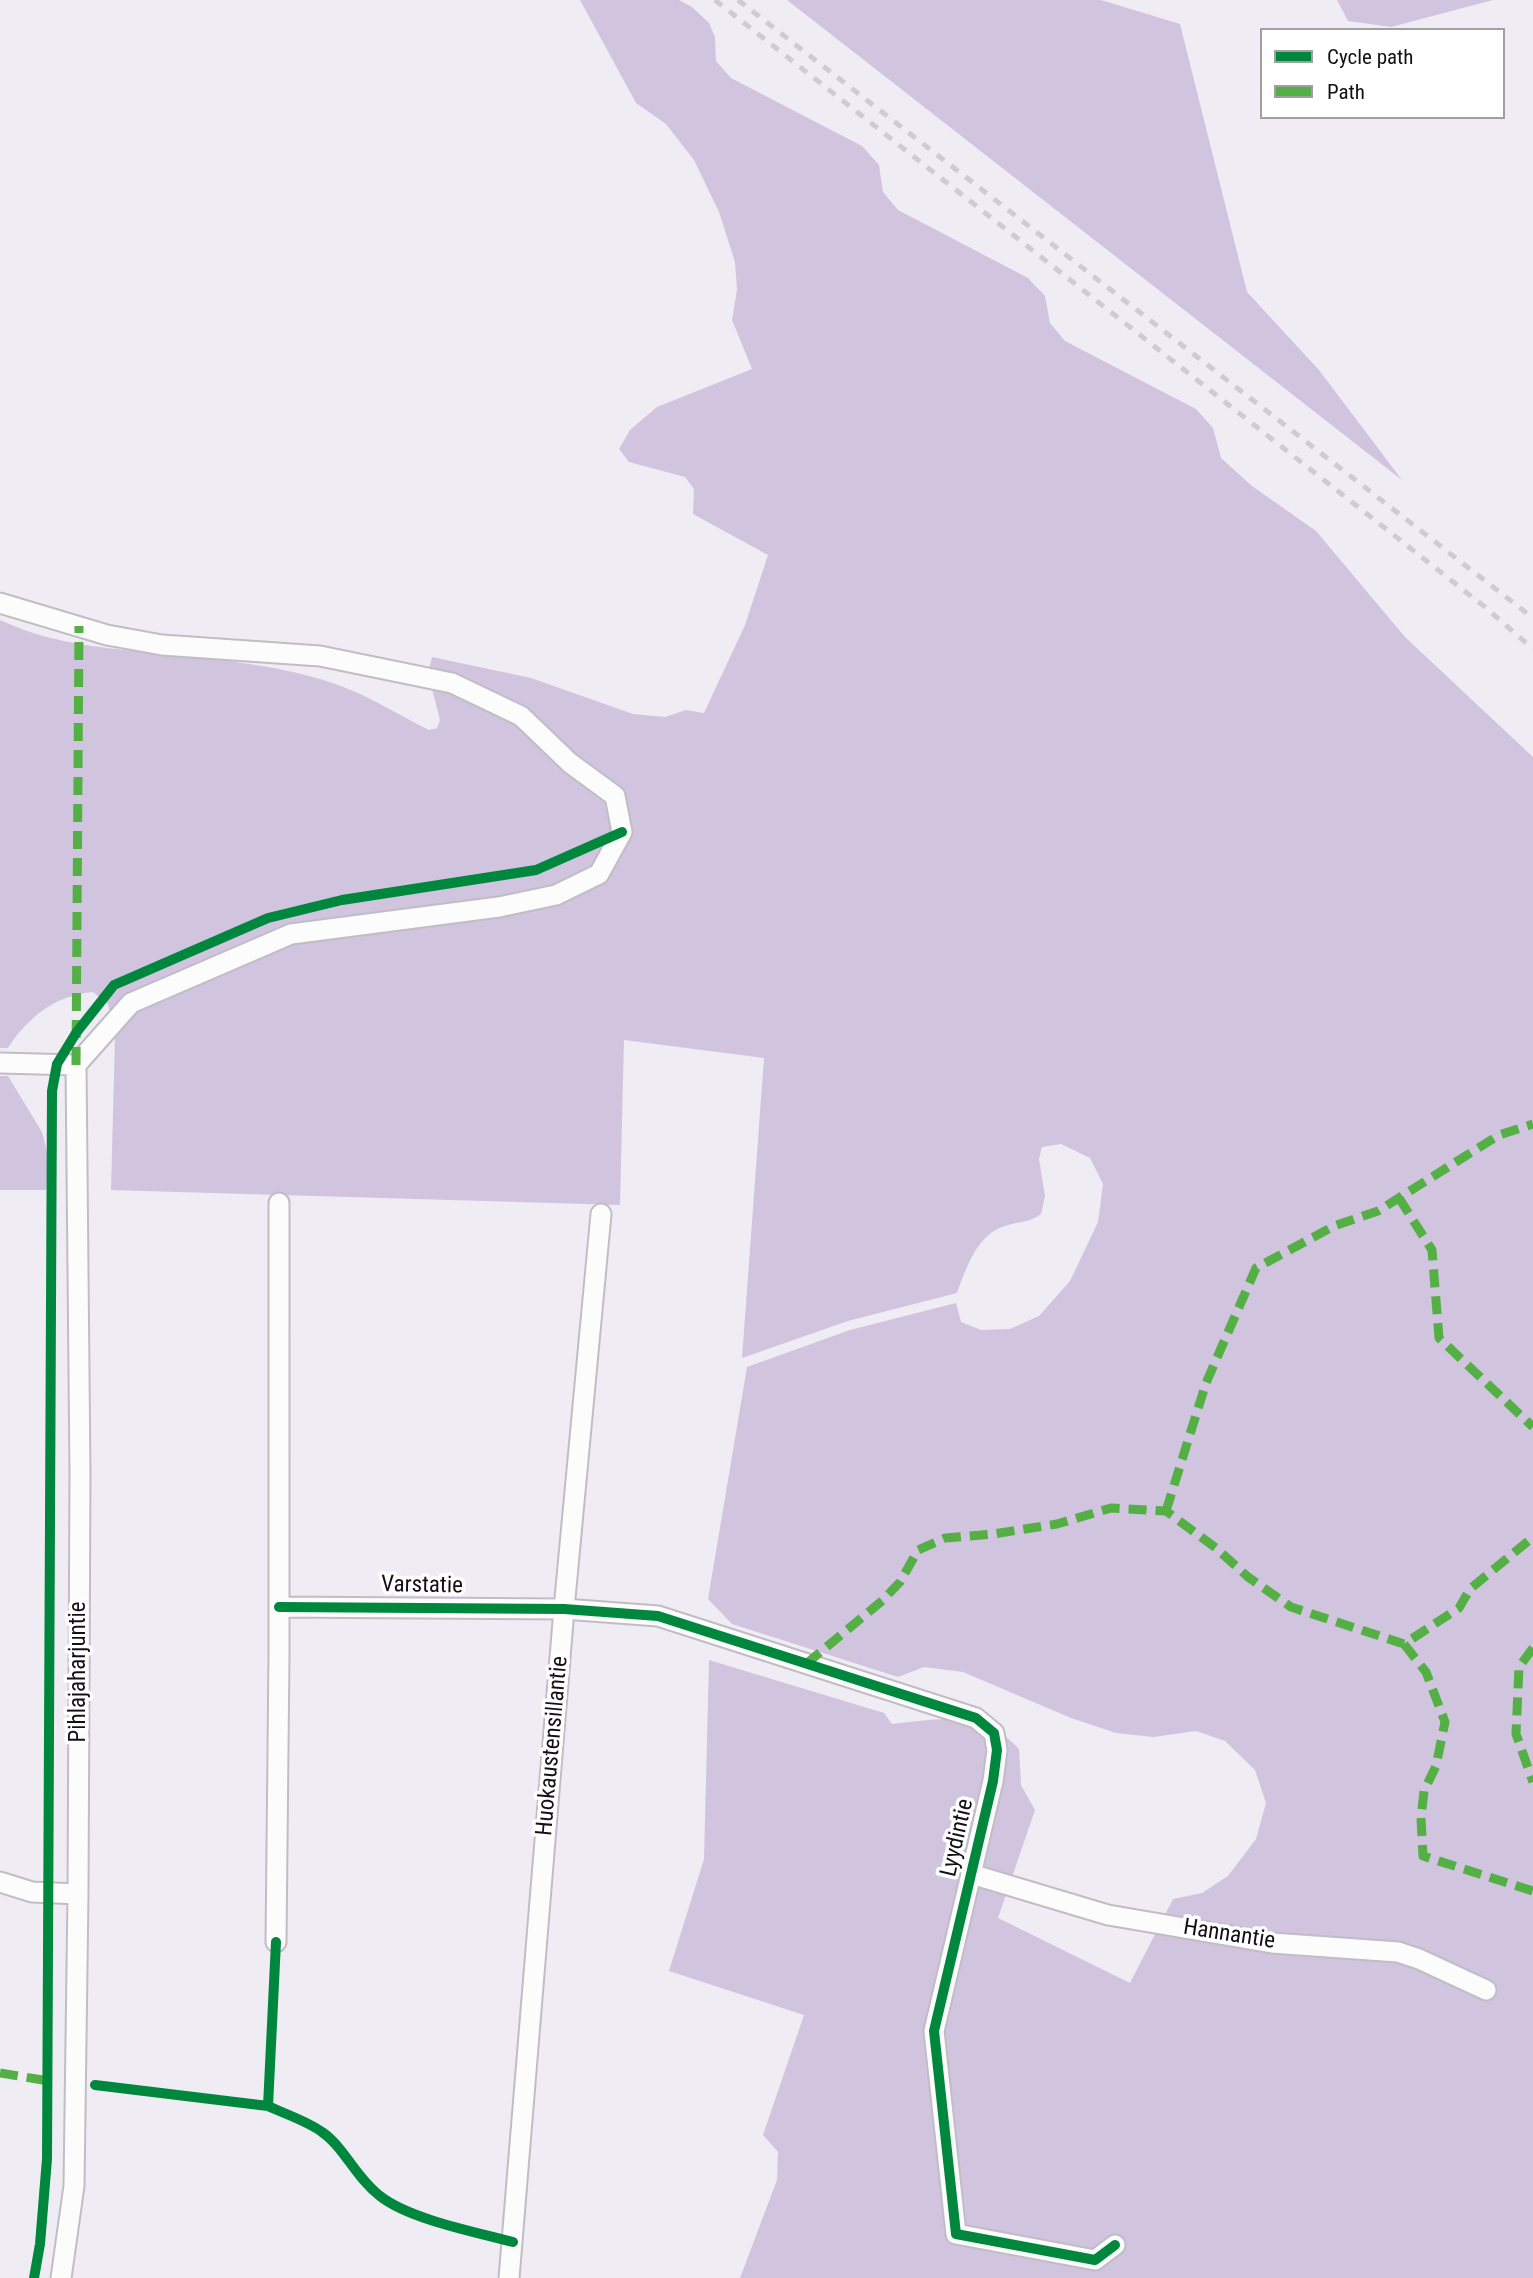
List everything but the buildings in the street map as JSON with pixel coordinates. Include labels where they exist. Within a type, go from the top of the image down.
[{"type":"street","points":[[0,603],[107,635],[162,645],[320,656],[452,683],[522,716],[570,763],[615,796],[622,832],[598,874],[556,895],[499,907],[291,934],[131,1003],[76,1065],[0,1063]]},
{"type":"street","name":"Pihlajaharjuntie","points":[[61,2278],[74,2186],[78,1894],[80,1460],[76,1065]]},
{"type":"street","points":[[276,1942],[279,1203]]},
{"type":"street","name":"Huokaustensillantie","points":[[509,2278],[564,1609],[601,1214]]},
{"type":"street","name":"Varstatie","points":[[279,1607],[564,1609]]},
{"type":"street","name":"Lyydintie","points":[[564,1609],[658,1616],[976,1718],[994,1733],[997,1750],[993,1781],[934,2031],[956,2234],[1095,2260],[1115,2245]]},
{"type":"street","name":"Hannantie","points":[[971,1874],[1108,1915],[1272,1943],[1398,1952],[1486,1990]]},
{"type":"street","points":[[0,1882],[32,1892],[78,1894]]},
{"type":"shaded area","points":[[580,0],[679,0],[692,7],[709,23],[715,37],[716,61],[731,78],[862,146],[879,165],[883,192],[898,210],[1028,278],[1045,296],[1050,323],[1065,341],[1196,409],[1213,428],[1221,458],[1252,486],[1316,531],[1405,637],[1533,757],[1533,2278],[740,2278],[777,2180],[778,2152],[763,2135],[804,2015],[669,1971],[704,1859],[709,1660],[884,1713],[892,1724],[960,1720],[975,1722],[1005,1736],[1019,1749],[1021,1785],[1035,1810],[998,1918],[1130,1983],[1173,1899],[1202,1893],[1228,1876],[1256,1839],[1266,1803],[1255,1770],[1225,1741],[1196,1731],[1153,1737],[1116,1733],[1071,1718],[963,1672],[924,1667],[898,1677],[732,1624],[708,1599],[747,1367],[850,1330],[956,1303],[961,1322],[981,1330],[1010,1329],[1039,1316],[1070,1281],[1098,1222],[1103,1184],[1090,1158],[1061,1144],[1042,1147],[1039,1159],[1045,1196],[1041,1214],[995,1230],[987,1236],[974,1254],[957,1293],[848,1321],[742,1358],[764,1058],[624,1040],[620,1205],[111,1190],[115,1036],[108,1004],[93,992],[67,998],[34,1017],[8,1048],[0,1048],[0,620],[78,644],[231,661],[305,675],[358,693],[429,730],[437,728],[440,720],[428,673],[432,657],[531,678],[633,714],[665,717],[686,710],[704,713],[745,625],[768,555],[693,514],[694,489],[685,477],[629,462],[619,449],[630,430],[657,407],[752,369],[732,320],[737,290],[735,262],[719,212],[694,160],[666,124],[636,103]]},
{"type":"shaded area","points":[[787,0],[1101,0],[1180,24],[1247,292],[1319,370],[1402,480]]},
{"type":"shaded area","points":[[1337,0],[1493,0],[1391,27],[1348,21]]},
{"type":"shaded area","points":[[0,1076],[8,1076],[42,1132],[50,1164],[46,1190],[0,1190]]},
{"type":"railway","points":[[715,0],[1485,607],[1533,649]]},
{"type":"railway","points":[[738,0],[1533,618]]},
{"type":"marked path","points":[[76,1065],[79,626]]},
{"type":"marked path","points":[[1166,1511],[1206,1383],[1256,1268],[1334,1226],[1378,1211],[1499,1135],[1533,1124]]},
{"type":"marked path","points":[[1399,1198],[1432,1250],[1439,1338],[1533,1427]]},
{"type":"marked path","points":[[806,1664],[883,1600],[900,1582],[918,1550],[945,1538],[1057,1524],[1111,1508],[1166,1511],[1216,1548],[1248,1577],[1291,1607],[1404,1644],[1459,1608],[1470,1589],[1533,1537]]},
{"type":"marked path","points":[[1404,1644],[1426,1672],[1445,1722],[1436,1766],[1424,1791],[1421,1818],[1423,1856],[1533,1891]]},
{"type":"marked path","points":[[1533,1648],[1519,1667],[1516,1734],[1533,1782]]},
{"type":"marked path","points":[[0,2073],[49,2081]]},
{"type":"cycle path","points":[[34,2278],[40,2244],[47,2159],[52,1091],[57,1064],[76,1033],[114,985],[268,918],[342,900],[536,870],[622,832]]},
{"type":"cycle path","points":[[279,1607],[564,1609],[658,1616],[976,1718],[994,1733],[997,1750],[993,1781],[934,2031],[956,2234],[1095,2260],[1115,2245]]},
{"type":"cycle path","points":[[95,2085],[268,2106],[276,1942]]},
{"type":"cycle path","points":[[268,2106],[303,2121],[330,2138],[364,2181],[392,2204],[443,2224],[513,2242]]}]
